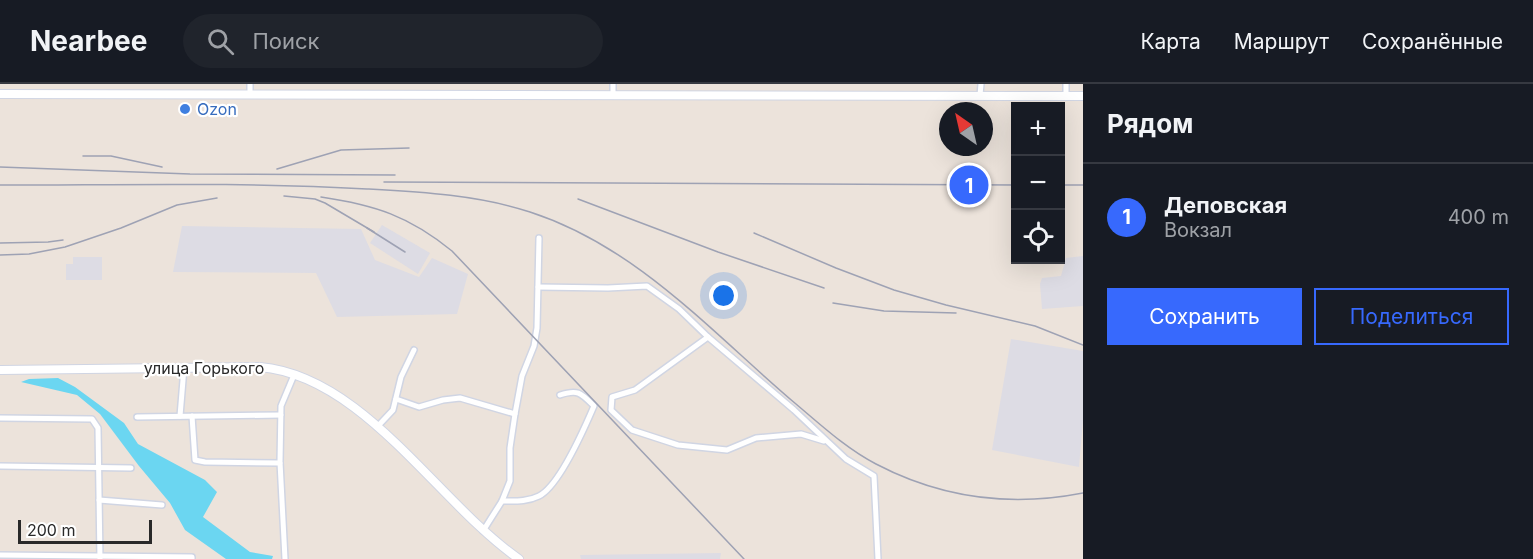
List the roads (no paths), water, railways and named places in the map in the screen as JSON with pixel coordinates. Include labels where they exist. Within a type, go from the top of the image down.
[{"type":"main road","points":[[0,94],[1083,96]]},
{"type":"main road","name":"улица Горького","points":[[0,370],[260,367],[278,369],[329,391],[352,405],[483,531],[519,559]]},
{"type":"street","points":[[250,84],[250,94]]},
{"type":"street","points":[[613,84],[613,95]]},
{"type":"street","points":[[980,95],[981,84]]},
{"type":"street","points":[[1066,84],[1066,95]]},
{"type":"street","points":[[483,531],[502,501],[510,481],[510,447],[515,414],[522,376],[534,346],[539,238]]},
{"type":"street","points":[[538,287],[647,286],[679,309],[708,337],[795,410],[846,459],[874,476],[878,559]]},
{"type":"street","points":[[708,337],[635,390],[612,397],[610,410],[632,430],[678,445],[727,450],[756,438],[801,434],[828,441]]},
{"type":"street","points":[[377,427],[393,410],[401,377],[414,350]]},
{"type":"street","points":[[180,416],[184,368]]},
{"type":"street","points":[[285,559],[280,463],[281,406],[294,375]]},
{"type":"street","points":[[502,501],[522,501],[541,495],[560,472],[582,436],[594,406],[581,394],[570,392],[560,395]]},
{"type":"street","points":[[396,399],[419,407],[460,398],[515,414]]},
{"type":"street","points":[[137,417],[281,415]]},
{"type":"street","points":[[192,416],[195,460],[280,463]]},
{"type":"street","points":[[0,418],[93,419],[98,428],[100,558]]},
{"type":"street","points":[[0,466],[131,468]]},
{"type":"street","points":[[99,500],[162,504]]},
{"type":"street","points":[[0,555],[100,558],[192,557],[192,559]]},
{"type":"water","points":[[58,378],[75,387],[124,423],[138,444],[205,480],[217,492],[203,517],[250,552],[273,556],[272,559],[226,559],[185,530],[170,503],[100,414],[77,395],[21,382],[29,379]]},
{"type":"railway","points":[[277,169],[341,150],[409,148]]},
{"type":"railway","points":[[83,156],[111,156],[162,167]]},
{"type":"railway","points":[[0,167],[190,174],[395,175]]},
{"type":"railway","points":[[384,182],[1011,185]]},
{"type":"railway","points":[[0,185],[275,185],[429,193],[510,206],[569,227],[639,269],[672,294],[825,429],[876,464],[926,485],[977,496],[1030,499],[1083,493]]},
{"type":"railway","points":[[1065,185],[1083,185]]},
{"type":"railway","points":[[284,196],[315,199],[374,232]]},
{"type":"railway","points":[[321,197],[375,208],[391,214],[421,229],[452,251],[744,559]]},
{"type":"railway","points":[[0,255],[29,254],[65,247],[121,228],[177,205],[217,198]]},
{"type":"railway","points":[[578,199],[718,252],[824,288]]},
{"type":"railway","points":[[367,228],[405,252]]},
{"type":"railway","points":[[754,233],[894,290],[1035,326],[1083,345]]},
{"type":"railway","points":[[0,243],[63,240]]},
{"type":"railway","points":[[833,303],[884,311],[956,313]]},
{"type":"place","name":"Ozon","points":[[185,109]]},
{"type":"place","name":"Деповская","points":[[969,185]]}]
